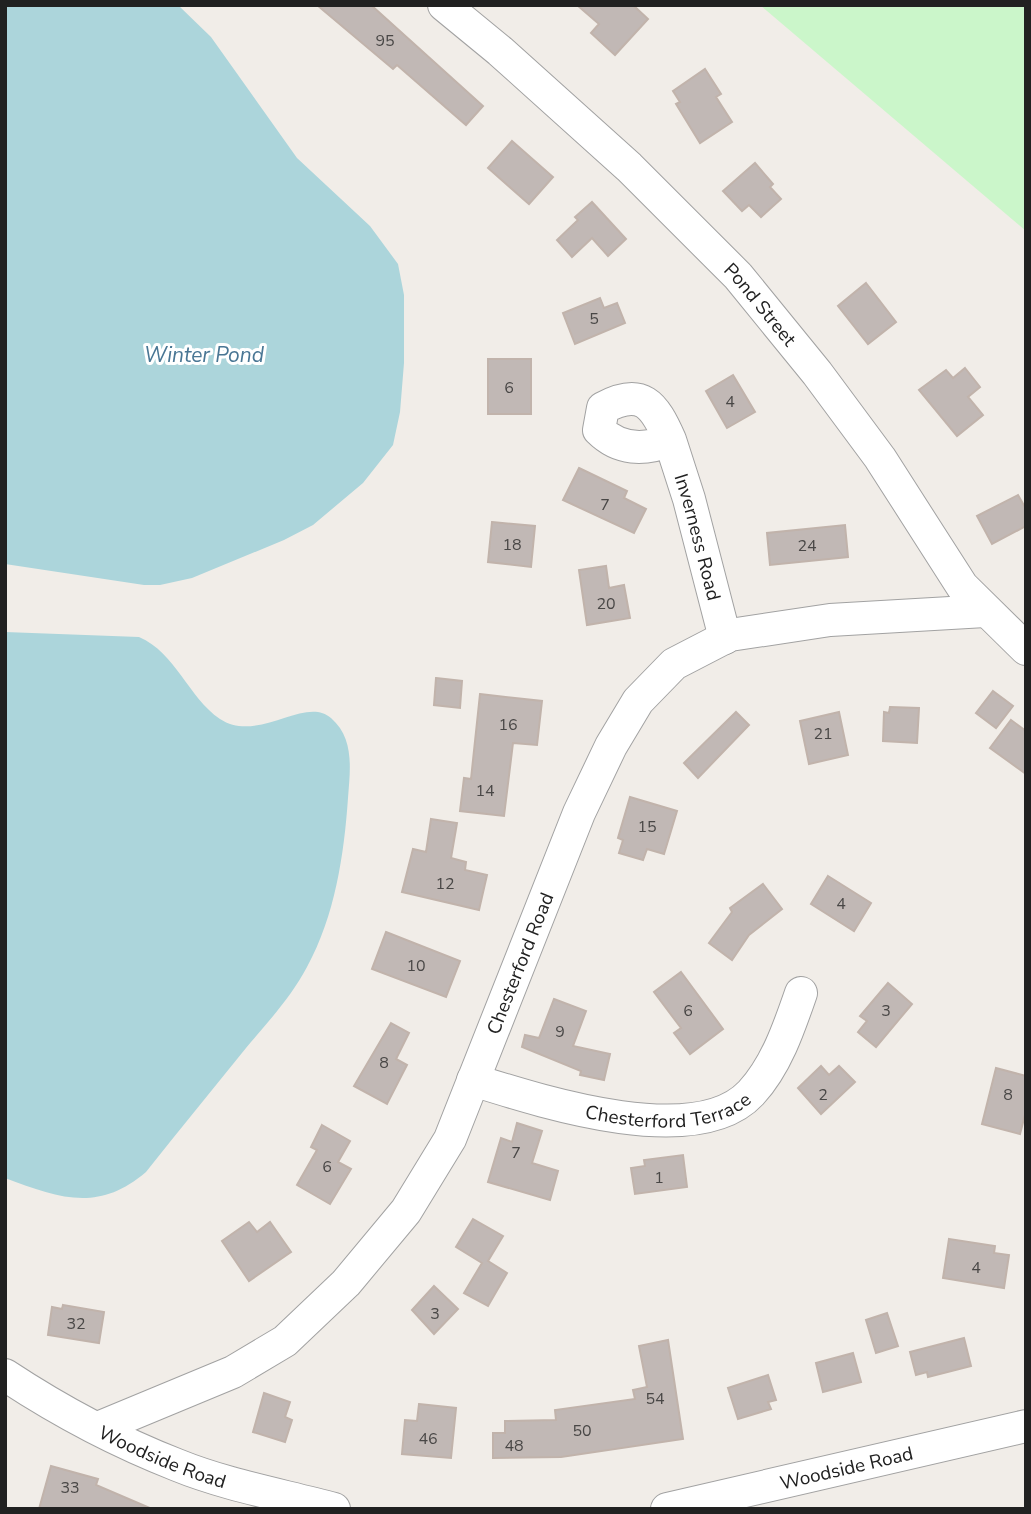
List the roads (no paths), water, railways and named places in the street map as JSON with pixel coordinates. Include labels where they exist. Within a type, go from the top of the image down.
[{"type":"street","name":"Pond Street","points":[[444,5],[629,167],[738,276],[833,394],[880,458],[937,551],[985,611],[1026,649]]},
{"type":"street","name":"Inverness Road","points":[[670,440],[689,499],[725,638]]},
{"type":"street","name":"Chesterford Road","points":[[98,1428],[233,1372],[285,1341],[346,1283],[406,1211],[450,1139],[579,813],[611,746],[638,701],[674,664],[725,638],[830,620],[985,611]]},
{"type":"street","name":"Chesterford Terrace","points":[[473,1080],[532,1098],[601,1114],[674,1122],[713,1117],[750,1094],[785,1040],[801,993]]},
{"type":"street","name":"Woodside Road","points":[[5,1375],[20,1398],[98,1428],[178,1466],[334,1509]]},
{"type":"street","name":"Woodside Road","points":[[686,1507],[1026,1426]]},
{"type":"water","name":"Winter Pond","points":[[5,5],[178,5],[211,37],[297,158],[370,226],[398,264],[404,295],[404,363],[400,412],[393,445],[363,483],[313,525],[284,540],[192,578],[160,585],[144,585],[5,564]]},
{"type":"water","points":[[5,632],[139,637],[163,653],[199,699],[220,719],[235,725],[250,726],[308,712],[320,712],[339,726],[349,755],[350,777],[341,863],[325,927],[301,978],[279,1009],[146,1172],[128,1185],[95,1197],[61,1196],[5,1178]]}]
